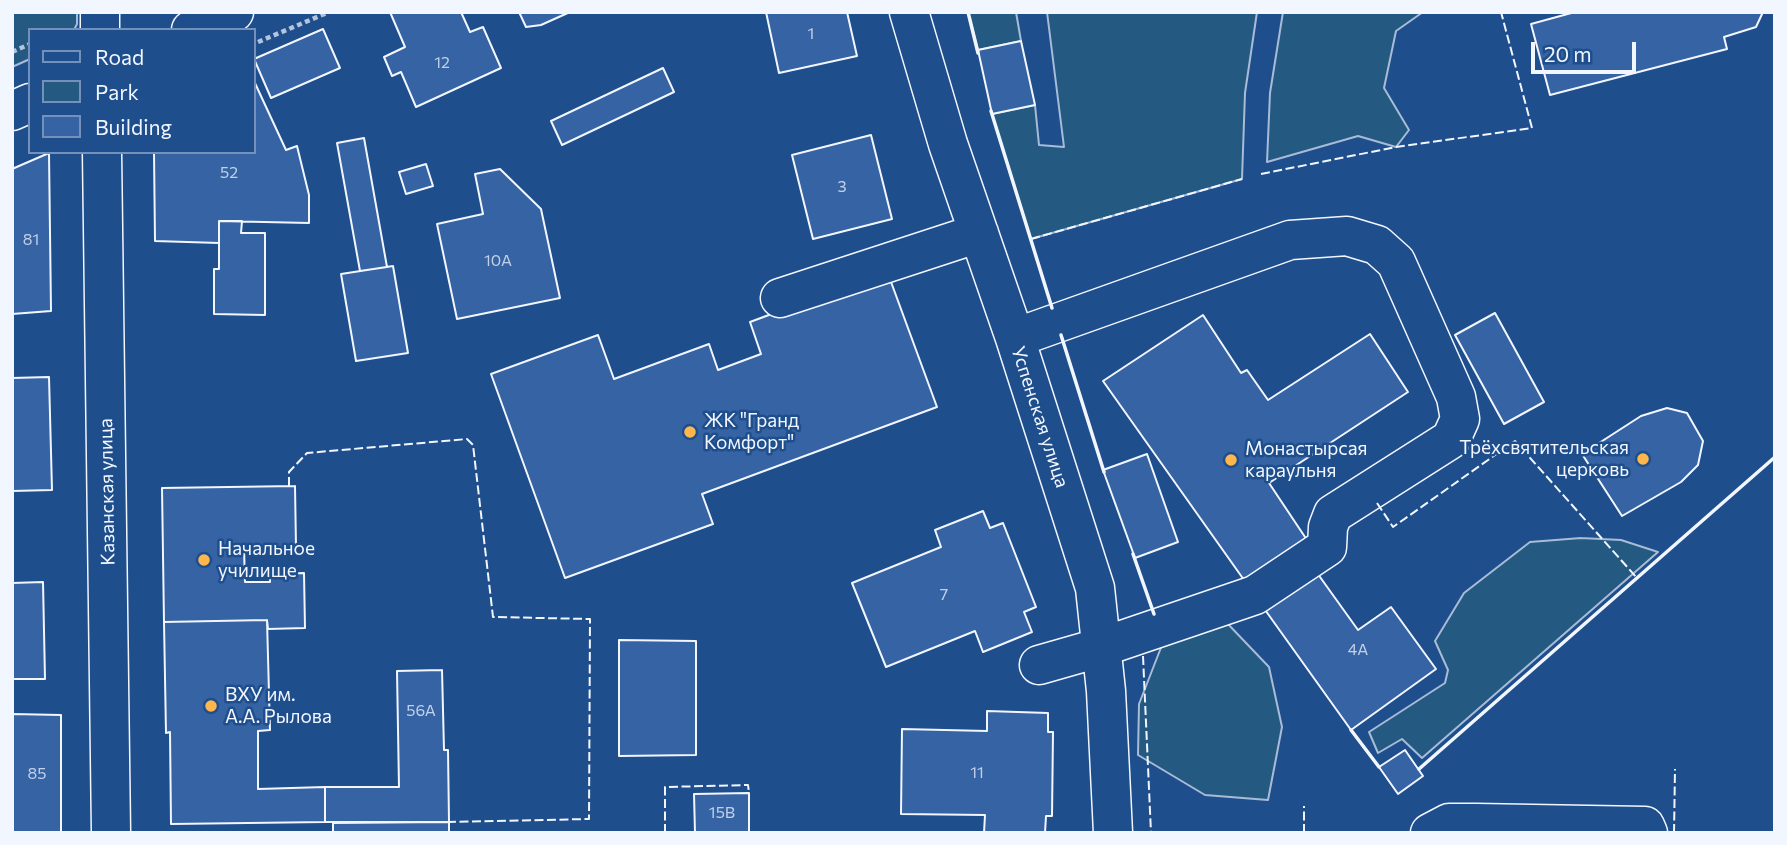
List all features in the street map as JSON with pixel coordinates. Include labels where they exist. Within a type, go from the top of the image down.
[{"type":"street","points":[[196,28],[234,12]]},
{"type":"street","name":"Успенская улица","points":[[909,12],[948,144],[1015,338],[1095,588],[1102,647],[1113,833]]},
{"type":"street","points":[[12,111],[28,104]]},
{"type":"street","name":"Казанская улица","points":[[102,154],[111,833]]},
{"type":"street","points":[[780,298],[979,233]]},
{"type":"street","points":[[1015,338],[1290,240],[1347,236],[1377,245],[1396,262],[1456,397],[1460,419],[1451,439],[1333,514],[1328,527],[1327,547],[1255,595],[1102,647],[1039,665]]},
{"type":"street","points":[[1430,833],[1449,823],[1476,828],[1646,826],[1648,833]]},
{"type":"path","points":[[256,43],[329,12]]},
{"type":"path","points":[[12,52],[28,45]]},
{"type":"green space","points":[[12,12],[77,12],[75,28],[28,28],[28,60],[12,67]]},
{"type":"green space","points":[[968,12],[1016,12],[1021,41],[978,50]]},
{"type":"green space","points":[[1047,12],[1257,12],[1245,93],[1242,179],[1031,239],[992,114],[1035,105],[1039,145],[1064,147]]},
{"type":"green space","points":[[1283,12],[1423,12],[1396,31],[1384,88],[1409,130],[1396,147],[1358,136],[1267,162],[1270,93]]},
{"type":"green space","points":[[1581,538],[1621,540],[1658,552],[1422,758],[1402,739],[1378,753],[1369,732],[1445,683],[1448,670],[1435,641],[1464,593],[1530,542]]},
{"type":"green space","points":[[1226,622],[1269,667],[1282,727],[1268,800],[1205,795],[1138,755],[1139,704],[1162,645]]},
{"type":"building","points":[[390,12],[461,12],[470,32],[483,27],[501,68],[416,107],[401,72],[392,76],[384,57],[405,47]]},
{"type":"building","points":[[519,12],[570,12],[541,25],[526,27]]},
{"type":"building","points":[[766,12],[847,12],[857,56],[779,73]]},
{"type":"building","points":[[1575,12],[1763,12],[1756,27],[1724,37],[1727,49],[1550,95],[1531,24]]},
{"type":"building","points":[[323,29],[340,68],[271,98],[256,58]]},
{"type":"building","points":[[1021,41],[1035,105],[992,114],[978,50]]},
{"type":"building","points":[[663,68],[674,92],[562,145],[551,121]]},
{"type":"building","points":[[256,85],[286,150],[297,146],[309,195],[309,223],[219,221],[219,243],[155,241],[154,154],[256,154]]},
{"type":"building","points":[[871,135],[892,219],[813,239],[792,155]]},
{"type":"building","points":[[364,138],[387,267],[360,271],[337,143]]},
{"type":"building","points":[[49,154],[51,311],[12,314],[12,169]]},
{"type":"building","points":[[426,164],[433,186],[406,194],[399,172]]},
{"type":"building","points":[[500,169],[541,209],[560,298],[457,319],[437,224],[483,214],[475,174]]},
{"type":"building","points":[[219,221],[242,221],[241,233],[265,233],[265,315],[214,314],[214,269],[219,269]]},
{"type":"building","points":[[393,266],[408,353],[356,361],[341,274]]},
{"type":"building","name":"ЖК \"Гранд Комфорт\"","points":[[887,271],[937,407],[702,494],[713,524],[565,578],[491,374],[598,335],[614,379],[709,344],[718,370],[761,354],[750,322]]},
{"type":"building","points":[[1495,313],[1544,402],[1504,424],[1455,335]]},
{"type":"building","name":"Монастырсая караульня","points":[[1203,315],[1241,373],[1247,370],[1268,400],[1370,334],[1408,392],[1269,483],[1311,546],[1249,587],[1103,381]]},
{"type":"building","points":[[49,377],[52,490],[12,491],[12,378]]},
{"type":"building","name":"Трёхсвятительская церковь","points":[[1667,408],[1687,413],[1703,441],[1698,465],[1681,482],[1622,516],[1582,454],[1641,416]]},
{"type":"building","points":[[1147,454],[1178,542],[1135,558],[1103,470]]},
{"type":"building","name":"Начальное училище","points":[[295,486],[296,547],[244,547],[245,582],[270,582],[270,574],[304,573],[305,628],[268,629],[267,620],[164,622],[162,488]]},
{"type":"building","points":[[983,511],[990,528],[1003,523],[1036,607],[1024,612],[1032,632],[983,652],[975,631],[886,667],[852,583],[941,547],[935,530]]},
{"type":"building","points":[[1315,570],[1358,630],[1391,607],[1436,669],[1351,730],[1263,607]]},
{"type":"building","points":[[43,582],[45,679],[12,679],[12,583]]},
{"type":"building","points":[[267,620],[270,730],[258,731],[258,789],[325,787],[325,822],[171,824],[170,732],[166,733],[164,622]]},
{"type":"building","points":[[619,640],[696,641],[696,755],[619,756]]},
{"type":"building","points":[[442,670],[444,750],[448,750],[449,822],[325,822],[325,787],[399,787],[397,671]]},
{"type":"building","points":[[987,711],[1048,713],[1048,732],[1053,732],[1052,816],[1046,816],[1045,833],[984,833],[985,815],[901,814],[902,729],[987,731]]},
{"type":"building","points":[[12,714],[61,715],[61,833],[12,833]]},
{"type":"building","points":[[1405,750],[1423,776],[1398,794],[1379,767]]},
{"type":"building","points":[[749,793],[749,833],[695,833],[694,794]]},
{"type":"building","points":[[449,822],[449,833],[333,833],[333,823]]},
{"type":"fence","points":[[1261,174],[1396,147],[1532,128],[1501,12]]},
{"type":"fence","points":[[1031,239],[1242,179]]},
{"type":"fence","points":[[289,486],[289,472],[307,453],[467,439],[473,445],[493,617],[590,619],[589,819],[449,822]]},
{"type":"fence","points":[[1377,503],[1393,527],[1515,441],[1637,578]]},
{"type":"fence","points":[[1143,656],[1151,833]]},
{"type":"fence","points":[[1674,833],[1675,769]]},
{"type":"fence","points":[[665,833],[665,787],[748,785],[749,793]]},
{"type":"fence","points":[[1304,806],[1304,833]]},
{"type":"wall","points":[[968,12],[978,53]]},
{"type":"wall","points":[[991,111],[1052,308]]},
{"type":"wall","points":[[1061,335],[1104,472]]},
{"type":"wall","points":[[1419,769],[1775,457]]},
{"type":"wall","points":[[1133,554],[1154,614]]},
{"type":"wall","points":[[1351,730],[1379,767]]},
{"type":"place","name":"ЖК \"Гранд Комфорт\"","points":[[690,432]]},
{"type":"place","name":"Трёхсвятительская церковь","points":[[1643,459]]},
{"type":"place","name":"Монастырсая караульня","points":[[1231,460]]},
{"type":"place","name":"Начальное училище","points":[[204,560]]},
{"type":"place","name":"ВХУ им. А.А. Рылова","points":[[211,706]]}]
